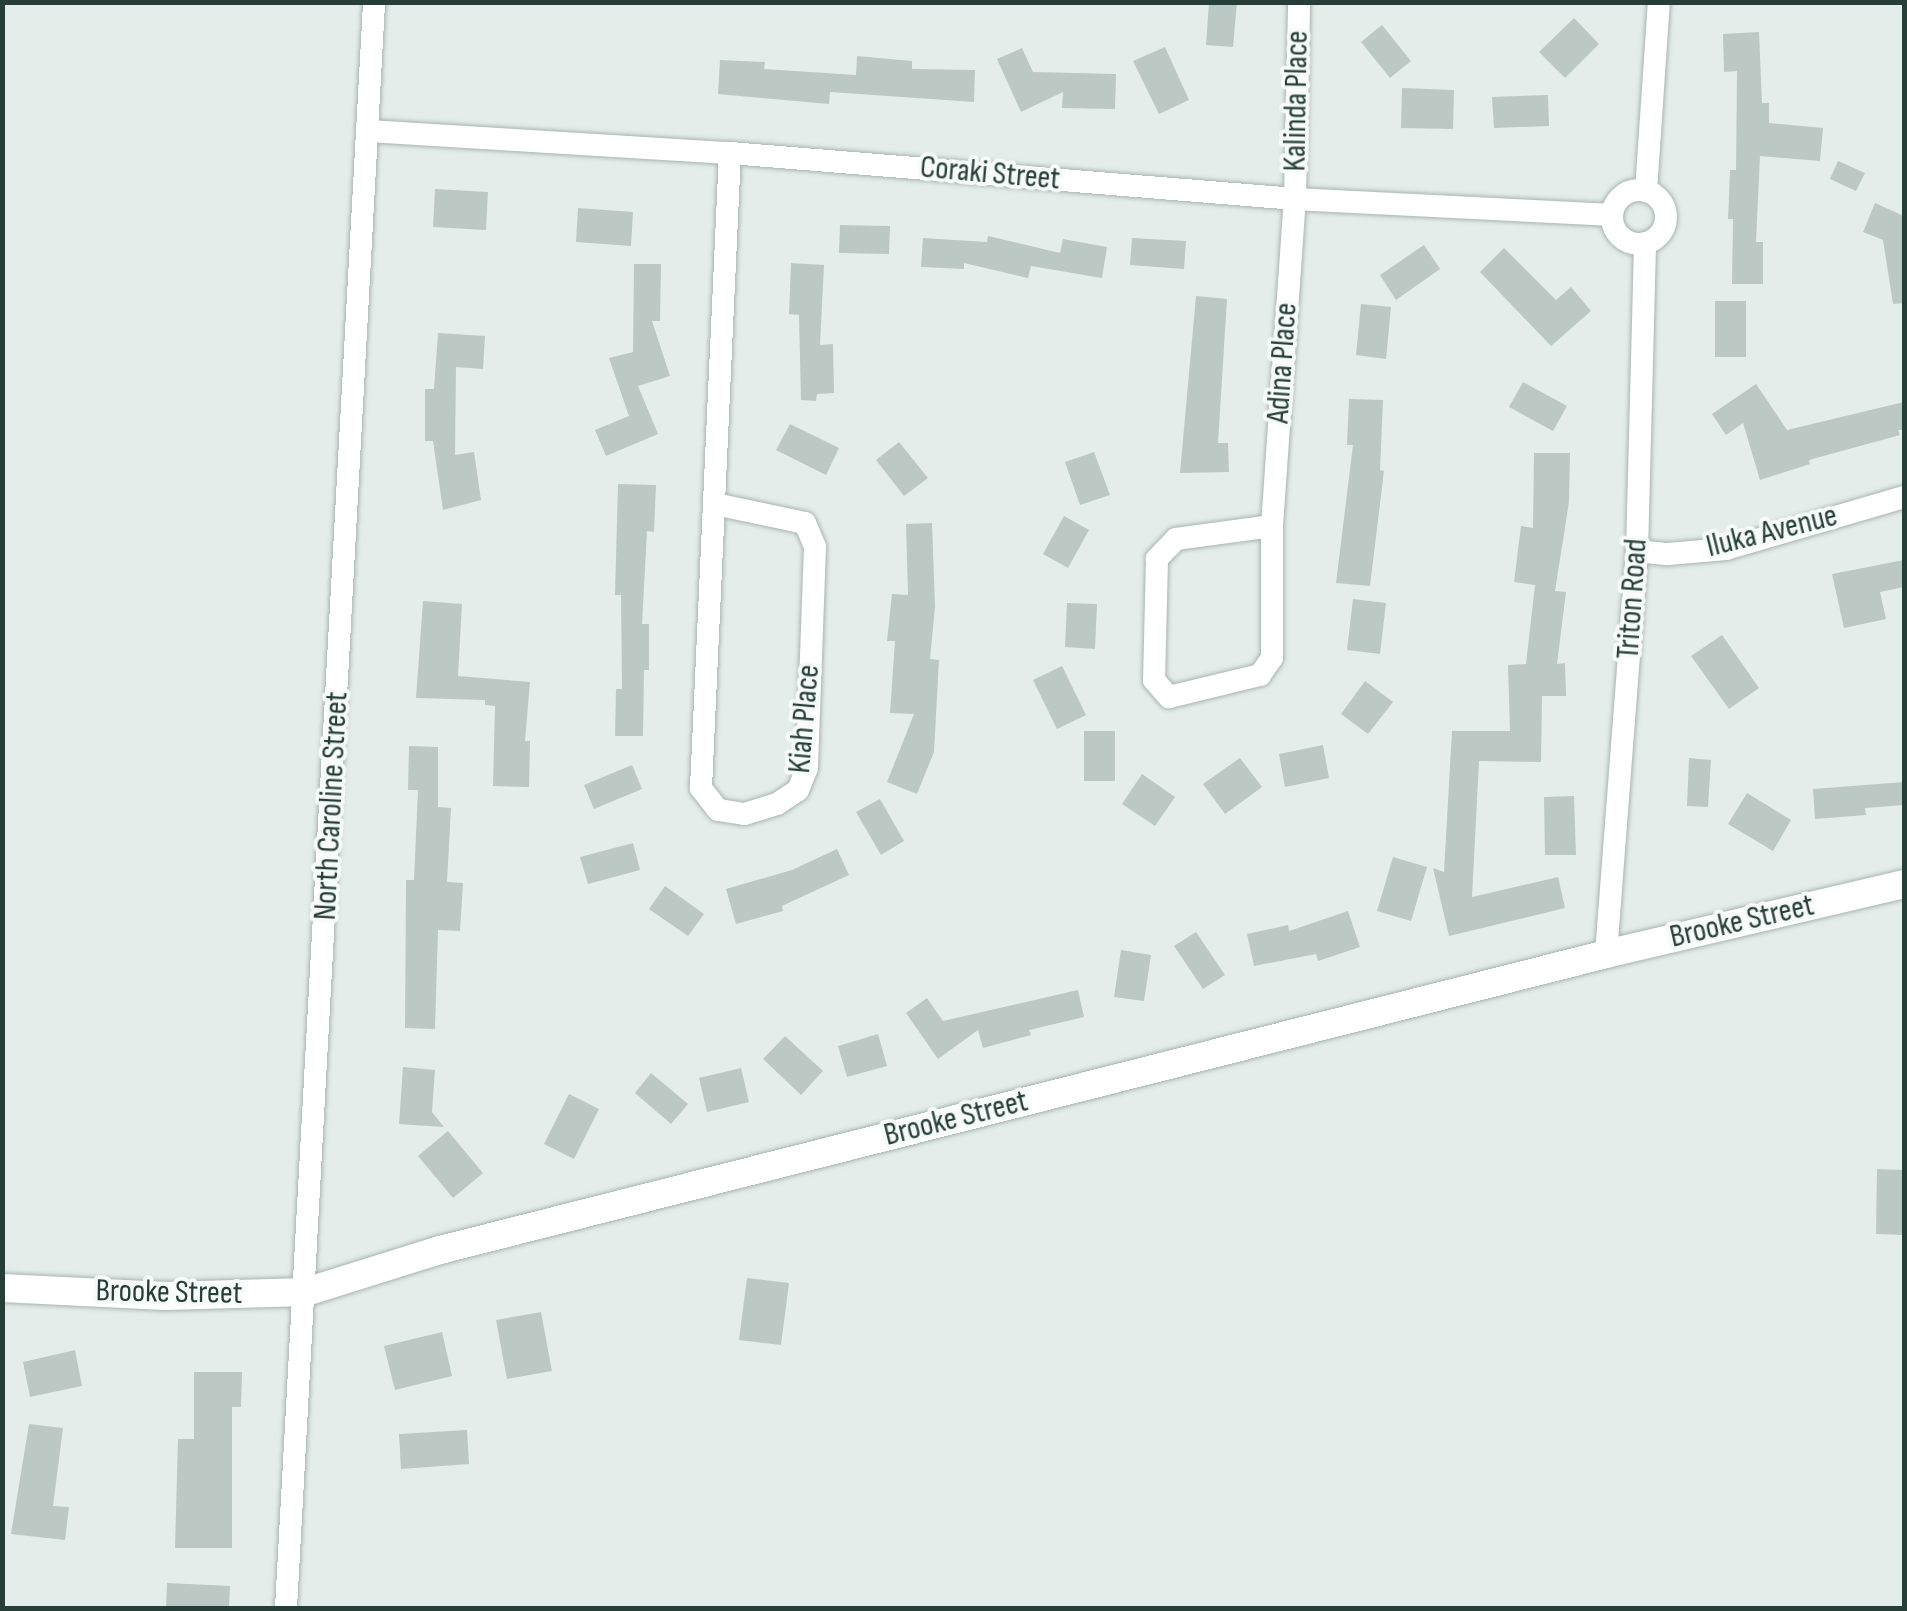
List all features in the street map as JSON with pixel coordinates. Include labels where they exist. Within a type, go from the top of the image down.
[{"type":"street","name":"North Caroline Street","points":[[286,1608],[374,2]]},
{"type":"street","name":"Kalinda Place","points":[[1294,199],[1299,2]]},
{"type":"street","points":[[1646,191],[1659,2]]},
{"type":"street","name":"Coraki Street","points":[[367,131],[730,153],[1294,199],[1612,216]]},
{"type":"street","name":"Kiah Place","points":[[715,504],[805,523],[815,548],[807,768],[798,790],[777,804],[744,814],[718,810],[701,788],[730,153]]},
{"type":"street","points":[[1646,191],[1661,201],[1666,219],[1659,235],[1645,243],[1620,236],[1612,216],[1620,197],[1646,191]]},
{"type":"street","name":"Adina Place","points":[[1272,526],[1176,539],[1157,559],[1154,680],[1169,697],[1260,675],[1272,658],[1272,526],[1294,199]]},
{"type":"street","name":"Triton Road","points":[[1606,954],[1637,551],[1645,243]]},
{"type":"street","name":"Iluka Avenue","points":[[1637,551],[1668,554],[1726,549],[1904,498]]},
{"type":"street","name":"Brooke Street","points":[[2,1288],[165,1296],[306,1292],[459,1246],[1606,954],[1904,884]]},
{"type":"building","points":[[1209,2],[1237,2],[1233,47],[1206,45]]},
{"type":"building","points":[[1574,18],[1599,44],[1565,78],[1539,52]]},
{"type":"building","points":[[1382,25],[1411,61],[1390,78],[1361,42]]},
{"type":"building","points":[[1759,32],[1762,103],[1769,103],[1769,123],[1823,128],[1820,161],[1760,156],[1756,242],[1763,242],[1763,284],[1732,284],[1733,219],[1728,219],[1730,170],[1736,170],[1737,71],[1724,72],[1723,34]]},
{"type":"building","points":[[1165,47],[1189,100],[1159,114],[1133,61]]},
{"type":"building","points":[[1022,48],[1033,72],[1116,74],[1115,109],[1062,108],[1063,92],[1021,112],[997,59]]},
{"type":"building","points":[[857,56],[912,61],[912,69],[975,70],[974,102],[830,92],[829,104],[718,94],[720,60],[765,62],[764,69],[856,75]]},
{"type":"building","points":[[1402,88],[1454,90],[1453,129],[1401,128]]},
{"type":"building","points":[[1548,95],[1549,126],[1494,128],[1492,97]]},
{"type":"building","points":[[1838,161],[1865,173],[1856,191],[1830,179]]},
{"type":"building","points":[[435,189],[488,192],[486,230],[433,227]]},
{"type":"building","points":[[1875,203],[1904,216],[1904,303],[1893,304],[1883,240],[1863,232]]},
{"type":"building","points":[[578,208],[633,212],[631,246],[576,242]]},
{"type":"building","points":[[840,225],[890,226],[889,254],[839,253]]},
{"type":"building","points":[[988,236],[1060,253],[1063,239],[1107,247],[1102,278],[1031,266],[1028,278],[964,263],[964,269],[921,267],[923,238],[987,242]]},
{"type":"building","points":[[1132,238],[1186,241],[1184,269],[1130,265]]},
{"type":"building","points":[[1424,245],[1440,269],[1396,300],[1380,275]]},
{"type":"building","points":[[1504,248],[1556,300],[1571,287],[1591,311],[1551,346],[1480,272]]},
{"type":"building","points":[[791,263],[824,265],[820,345],[833,344],[834,393],[817,394],[816,401],[801,400],[799,315],[789,314]]},
{"type":"building","points":[[634,264],[661,264],[660,321],[652,321],[670,376],[638,386],[658,434],[606,456],[595,430],[629,416],[609,358],[633,352]]},
{"type":"building","points":[[1196,296],[1227,299],[1218,443],[1228,443],[1229,472],[1180,473]]},
{"type":"building","points":[[1715,301],[1746,301],[1746,357],[1715,357]]},
{"type":"building","points":[[1361,304],[1391,307],[1386,359],[1356,355]]},
{"type":"building","points":[[438,333],[485,336],[483,369],[456,367],[455,455],[474,452],[481,500],[443,510],[433,441],[425,441],[425,389],[434,389]]},
{"type":"building","points":[[1523,382],[1567,406],[1553,431],[1509,407]]},
{"type":"building","points":[[1756,384],[1787,430],[1904,402],[1904,430],[1898,430],[1900,435],[1809,460],[1810,464],[1760,480],[1743,423],[1726,435],[1712,414]]},
{"type":"building","points":[[1349,399],[1383,400],[1380,470],[1384,471],[1370,586],[1336,583],[1353,445],[1347,445]]},
{"type":"building","points":[[790,424],[839,448],[826,475],[776,450]]},
{"type":"building","points":[[899,442],[928,478],[904,496],[876,460]]},
{"type":"building","points":[[1094,452],[1110,495],[1080,505],[1065,462]]},
{"type":"building","points":[[1534,453],[1570,453],[1569,502],[1555,591],[1566,592],[1557,664],[1565,663],[1566,696],[1542,696],[1541,762],[1479,761],[1472,897],[1558,877],[1565,908],[1449,936],[1433,868],[1444,872],[1452,731],[1510,731],[1508,665],[1526,664],[1535,585],[1514,582],[1521,526],[1533,528]]},
{"type":"building","points":[[618,484],[656,485],[654,532],[647,531],[642,624],[649,624],[643,736],[615,736],[616,689],[622,689],[621,595],[615,595]]},
{"type":"building","points":[[1064,516],[1089,530],[1068,568],[1043,554]]},
{"type":"building","points":[[932,523],[935,607],[930,659],[939,660],[934,752],[917,794],[887,782],[914,714],[890,713],[895,641],[887,641],[892,594],[908,595],[906,524]]},
{"type":"building","points":[[1904,560],[1904,587],[1880,592],[1886,619],[1844,628],[1832,574]]},
{"type":"building","points":[[1353,599],[1386,603],[1380,654],[1347,650]]},
{"type":"building","points":[[423,601],[462,604],[458,676],[530,682],[525,741],[530,741],[529,787],[493,786],[495,706],[485,705],[485,700],[416,698]]},
{"type":"building","points":[[1067,603],[1097,604],[1095,649],[1065,647]]},
{"type":"building","points":[[1722,635],[1759,688],[1729,709],[1691,656]]},
{"type":"building","points":[[1062,666],[1086,715],[1057,729],[1033,680]]},
{"type":"building","points":[[1365,681],[1393,702],[1368,734],[1341,714]]},
{"type":"building","points":[[1084,731],[1115,731],[1115,781],[1084,781]]},
{"type":"building","points":[[1323,745],[1329,778],[1285,787],[1279,754]]},
{"type":"building","points":[[409,746],[438,747],[438,807],[451,808],[447,882],[463,883],[460,931],[438,930],[435,1029],[405,1028],[406,880],[414,880],[418,790],[408,790]]},
{"type":"building","points":[[1240,758],[1262,787],[1225,814],[1203,784]]},
{"type":"building","points":[[1689,758],[1711,760],[1708,807],[1687,806]]},
{"type":"building","points":[[632,765],[642,789],[594,809],[584,785]]},
{"type":"building","points":[[1142,774],[1175,797],[1155,826],[1122,804]]},
{"type":"building","points":[[1904,782],[1904,805],[1865,808],[1866,815],[1815,819],[1813,789]]},
{"type":"building","points":[[1747,793],[1791,820],[1773,851],[1728,824]]},
{"type":"building","points":[[1574,796],[1576,855],[1545,855],[1544,797]]},
{"type":"building","points":[[880,799],[904,841],[881,855],[856,812]]},
{"type":"building","points":[[633,843],[640,870],[588,884],[580,857]]},
{"type":"building","points":[[837,849],[849,875],[782,906],[783,911],[736,924],[726,889],[792,870]]},
{"type":"building","points":[[1393,857],[1427,867],[1411,921],[1377,911]]},
{"type":"building","points":[[665,886],[704,914],[688,936],[649,909]]},
{"type":"building","points":[[1348,911],[1360,947],[1318,961],[1316,954],[1254,966],[1247,934],[1288,925],[1289,931]]},
{"type":"building","points":[[1196,932],[1225,975],[1203,989],[1174,946]]},
{"type":"building","points":[[1121,950],[1151,955],[1144,1001],[1114,997]]},
{"type":"building","points":[[1078,990],[1084,1017],[1029,1030],[1031,1035],[983,1048],[978,1030],[938,1059],[906,1013],[927,998],[943,1021]]},
{"type":"building","points":[[878,1034],[887,1066],[847,1077],[838,1046]]},
{"type":"building","points":[[785,1036],[823,1071],[801,1095],[763,1059]]},
{"type":"building","points":[[403,1067],[435,1070],[432,1112],[444,1127],[399,1124]]},
{"type":"building","points":[[741,1068],[749,1102],[707,1112],[699,1078]]},
{"type":"building","points":[[651,1073],[688,1104],[671,1124],[635,1093]]},
{"type":"building","points":[[569,1094],[599,1109],[574,1159],[544,1144]]},
{"type":"building","points":[[448,1131],[483,1173],[453,1198],[418,1156]]},
{"type":"building","points":[[1877,1169],[1904,1170],[1904,1235],[1876,1234]]},
{"type":"building","points":[[747,1278],[789,1283],[781,1345],[739,1340]]},
{"type":"building","points":[[541,1312],[552,1371],[507,1379],[496,1320]]},
{"type":"building","points":[[442,1332],[452,1376],[395,1390],[384,1346]]},
{"type":"building","points":[[75,1350],[82,1386],[30,1397],[23,1362]]},
{"type":"building","points":[[194,1372],[242,1372],[241,1407],[232,1407],[232,1548],[175,1548],[178,1439],[194,1439]]},
{"type":"building","points":[[29,1424],[63,1428],[53,1506],[69,1507],[65,1540],[11,1534]]},
{"type":"building","points":[[467,1430],[469,1464],[401,1469],[399,1434]]},
{"type":"building","points":[[167,1583],[230,1586],[229,1608],[166,1608]]}]
